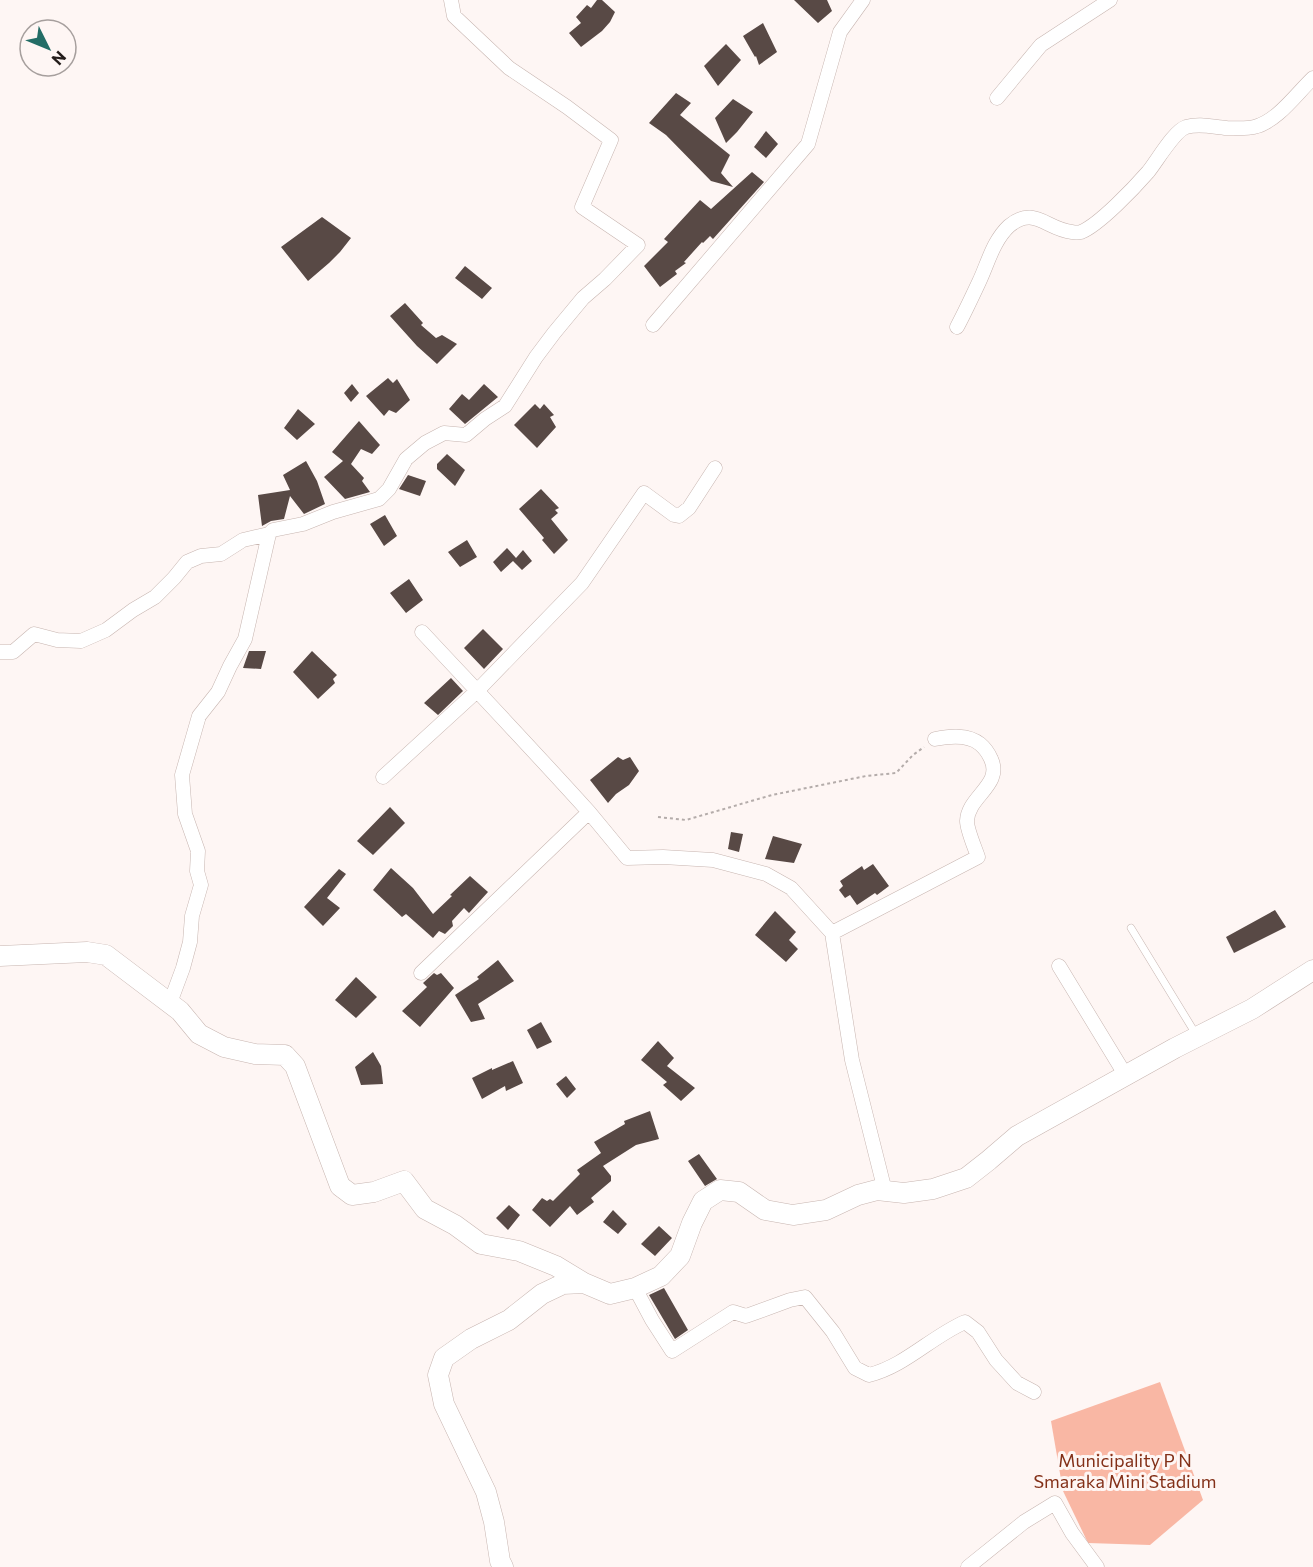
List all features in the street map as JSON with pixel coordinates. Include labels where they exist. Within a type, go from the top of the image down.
[{"type":"street","points":[[0,652],[13,652],[34,634],[57,640],[81,641],[106,630],[155,597],[187,562],[201,556],[221,554],[243,540],[269,534],[273,530],[303,524],[333,512],[379,499],[389,489],[406,459],[425,443],[444,433],[466,435],[505,406],[554,333],[583,298],[638,245],[582,207],[611,140],[509,68],[454,16],[451,0]]},
{"type":"street","points":[[653,325],[808,144],[840,32],[863,0]]},
{"type":"street","points":[[997,98],[1041,45],[1110,0]]},
{"type":"street","points":[[957,327],[973,296],[994,244],[1009,226],[1024,217],[1037,218],[1052,227],[1078,233],[1095,224],[1119,201],[1148,172],[1171,141],[1184,128],[1198,124],[1217,128],[1255,127],[1274,118],[1313,78]]},
{"type":"street","points":[[383,777],[477,691],[582,583],[644,493],[674,515],[679,516],[689,508],[715,468]]},
{"type":"street","points":[[170,1003],[190,942],[192,916],[201,885],[197,870],[198,850],[185,813],[182,775],[199,716],[218,692],[245,639],[269,534]]},
{"type":"street","points":[[422,632],[529,745],[627,858],[663,857],[713,860],[766,874],[791,888],[832,933],[852,1060],[885,1191]]},
{"type":"street","points":[[832,933],[978,857],[967,822],[971,807],[992,779],[995,767],[987,750],[975,740],[952,735],[936,739]]},
{"type":"street","points":[[421,973],[589,812]]},
{"type":"street","points":[[0,956],[87,952],[106,955],[180,1011],[199,1034],[224,1047],[255,1054],[285,1055],[295,1066],[340,1186],[352,1195],[374,1192],[404,1181],[425,1209],[455,1225],[481,1245],[519,1251],[556,1266],[584,1283],[610,1293],[634,1288],[661,1275],[680,1256],[703,1201],[720,1190],[740,1192],[765,1210],[794,1215],[826,1210],[858,1195],[877,1190],[904,1193],[933,1189],[966,1178],[1017,1136],[1252,1009],[1313,970]]},
{"type":"street","points":[[1059,966],[1126,1076]]},
{"type":"street","points":[[503,1567],[486,1492],[444,1404],[438,1375],[444,1358],[471,1339],[509,1320],[542,1294],[563,1284],[584,1283]]},
{"type":"street","points":[[634,1288],[672,1351],[733,1312],[746,1316],[805,1297],[833,1332],[855,1368],[869,1375],[884,1371],[949,1329],[965,1322],[978,1332],[996,1360],[1017,1383],[1034,1392]]},
{"type":"street","points":[[968,1567],[1024,1522],[1054,1503],[1097,1567]]},
{"type":"lane","points":[[1131,928],[1197,1037]]},
{"type":"path","points":[[658,817],[686,820],[772,795],[866,776],[896,773],[913,755],[936,739]]},
{"type":"green space","name":"Municipality P N Smaraka Mini Stadium","points":[[1160,1382],[1203,1500],[1150,1545],[1088,1543],[1063,1491],[1051,1421]]},
{"type":"building","points":[[597,0],[602,0],[615,12],[602,31],[581,47],[569,33],[581,23],[576,17],[587,5],[591,8]]},
{"type":"building","points":[[794,0],[827,0],[832,11],[818,23]]},
{"type":"building","points":[[763,23],[777,52],[759,65],[743,36]]},
{"type":"building","points":[[726,44],[741,60],[718,86],[704,66]]},
{"type":"building","points":[[676,93],[691,103],[680,115],[730,155],[721,173],[733,187],[711,181],[666,135],[649,123]]},
{"type":"building","points":[[733,99],[753,112],[726,143],[715,118]]},
{"type":"building","points":[[766,131],[778,144],[766,158],[754,147]]},
{"type":"building","points":[[752,172],[764,182],[713,239],[710,236],[702,242],[684,262],[686,263],[675,271],[677,274],[660,287],[644,266],[668,242],[664,239],[700,200],[711,209]]},
{"type":"building","points":[[322,217],[351,238],[329,263],[308,281],[281,247]]},
{"type":"building","points":[[465,266],[492,288],[482,299],[455,278]]},
{"type":"building","points":[[405,303],[423,323],[421,325],[436,338],[442,335],[457,344],[437,364],[390,316]]},
{"type":"building","points":[[388,378],[393,383],[397,379],[410,400],[396,413],[389,410],[384,416],[366,396]]},
{"type":"building","points":[[352,384],[359,393],[351,402],[344,393]]},
{"type":"building","points":[[484,384],[498,397],[465,424],[449,409],[462,394],[469,400]]},
{"type":"building","points":[[535,404],[540,409],[544,404],[554,415],[550,417],[556,427],[537,448],[514,425]]},
{"type":"building","points":[[298,409],[315,424],[297,440],[284,428]]},
{"type":"building","points":[[359,421],[380,445],[372,454],[361,449],[351,464],[364,478],[362,481],[370,492],[345,499],[324,477],[343,461],[332,452]]},
{"type":"building","points":[[447,454],[465,470],[455,486],[437,469],[437,464]]},
{"type":"building","points":[[306,461],[317,481],[325,504],[304,514],[290,496],[284,519],[271,521],[262,526],[258,495],[290,490],[283,475]]},
{"type":"building","points":[[408,475],[426,481],[420,496],[399,489]]},
{"type":"building","points":[[541,489],[559,508],[555,510],[558,513],[551,519],[568,540],[554,554],[542,540],[544,538],[519,509]]},
{"type":"building","points":[[385,515],[397,536],[384,546],[370,524]]},
{"type":"building","points":[[467,540],[477,557],[460,567],[448,552]]},
{"type":"building","points":[[507,548],[516,558],[523,550],[532,561],[522,570],[513,561],[501,572],[493,562]]},
{"type":"building","points":[[409,579],[423,600],[406,613],[390,593]]},
{"type":"building","points":[[483,629],[503,649],[484,669],[464,648]]},
{"type":"building","points":[[249,651],[266,651],[261,669],[243,668]]},
{"type":"building","points":[[312,651],[337,675],[333,679],[335,683],[318,699],[293,672]]},
{"type":"building","points":[[451,678],[463,691],[438,715],[424,703]]},
{"type":"building","points":[[618,757],[623,760],[630,757],[639,771],[629,785],[608,803],[590,780]]},
{"type":"building","points":[[390,807],[405,823],[373,855],[357,841]]},
{"type":"building","points":[[731,832],[743,834],[739,852],[728,849]]},
{"type":"building","points":[[773,836],[802,844],[794,863],[765,859]]},
{"type":"building","points":[[873,864],[889,886],[857,905],[850,895],[845,898],[839,890],[843,886],[840,881],[862,866],[864,870]]},
{"type":"building","points":[[391,868],[413,888],[433,914],[470,876],[488,892],[469,913],[464,908],[452,921],[453,926],[445,934],[439,931],[433,938],[406,914],[402,917],[373,890]]},
{"type":"building","points":[[339,869],[346,874],[327,898],[340,908],[323,926],[304,907]]},
{"type":"building","points":[[1275,910],[1286,927],[1234,953],[1226,937]]},
{"type":"building","points":[[775,911],[796,932],[789,940],[798,949],[786,962],[755,935]]},
{"type":"building","points":[[498,960],[514,981],[478,1004],[485,1019],[471,1022],[455,995],[479,979],[477,977]]},
{"type":"building","points":[[434,973],[437,975],[441,973],[454,988],[420,1027],[402,1011],[427,987],[423,983]]},
{"type":"building","points":[[356,977],[377,997],[356,1018],[335,1000]]},
{"type":"building","points":[[541,1022],[552,1042],[537,1049],[527,1030]]},
{"type":"building","points":[[658,1041],[674,1058],[667,1066],[695,1088],[681,1101],[663,1085],[667,1082],[641,1060]]},
{"type":"building","points":[[373,1052],[381,1066],[383,1084],[361,1085],[355,1067]]},
{"type":"building","points":[[513,1061],[523,1083],[506,1091],[505,1086],[482,1099],[472,1078]]},
{"type":"building","points":[[566,1076],[576,1089],[567,1098],[556,1084]]},
{"type":"building","points":[[650,1111],[659,1139],[636,1145],[603,1166],[611,1176],[611,1181],[591,1198],[594,1202],[577,1215],[570,1206],[550,1227],[532,1210],[542,1198],[553,1201],[580,1174],[577,1170],[601,1153],[594,1142],[625,1124],[624,1121]]},
{"type":"building","points":[[699,1154],[717,1179],[705,1186],[688,1161]]},
{"type":"building","points":[[509,1205],[520,1215],[508,1230],[496,1218]]},
{"type":"building","points":[[613,1210],[627,1224],[618,1234],[603,1222]]},
{"type":"building","points":[[659,1226],[672,1238],[655,1256],[641,1244]]},
{"type":"building","points":[[664,1288],[688,1330],[675,1339],[649,1295]]}]
